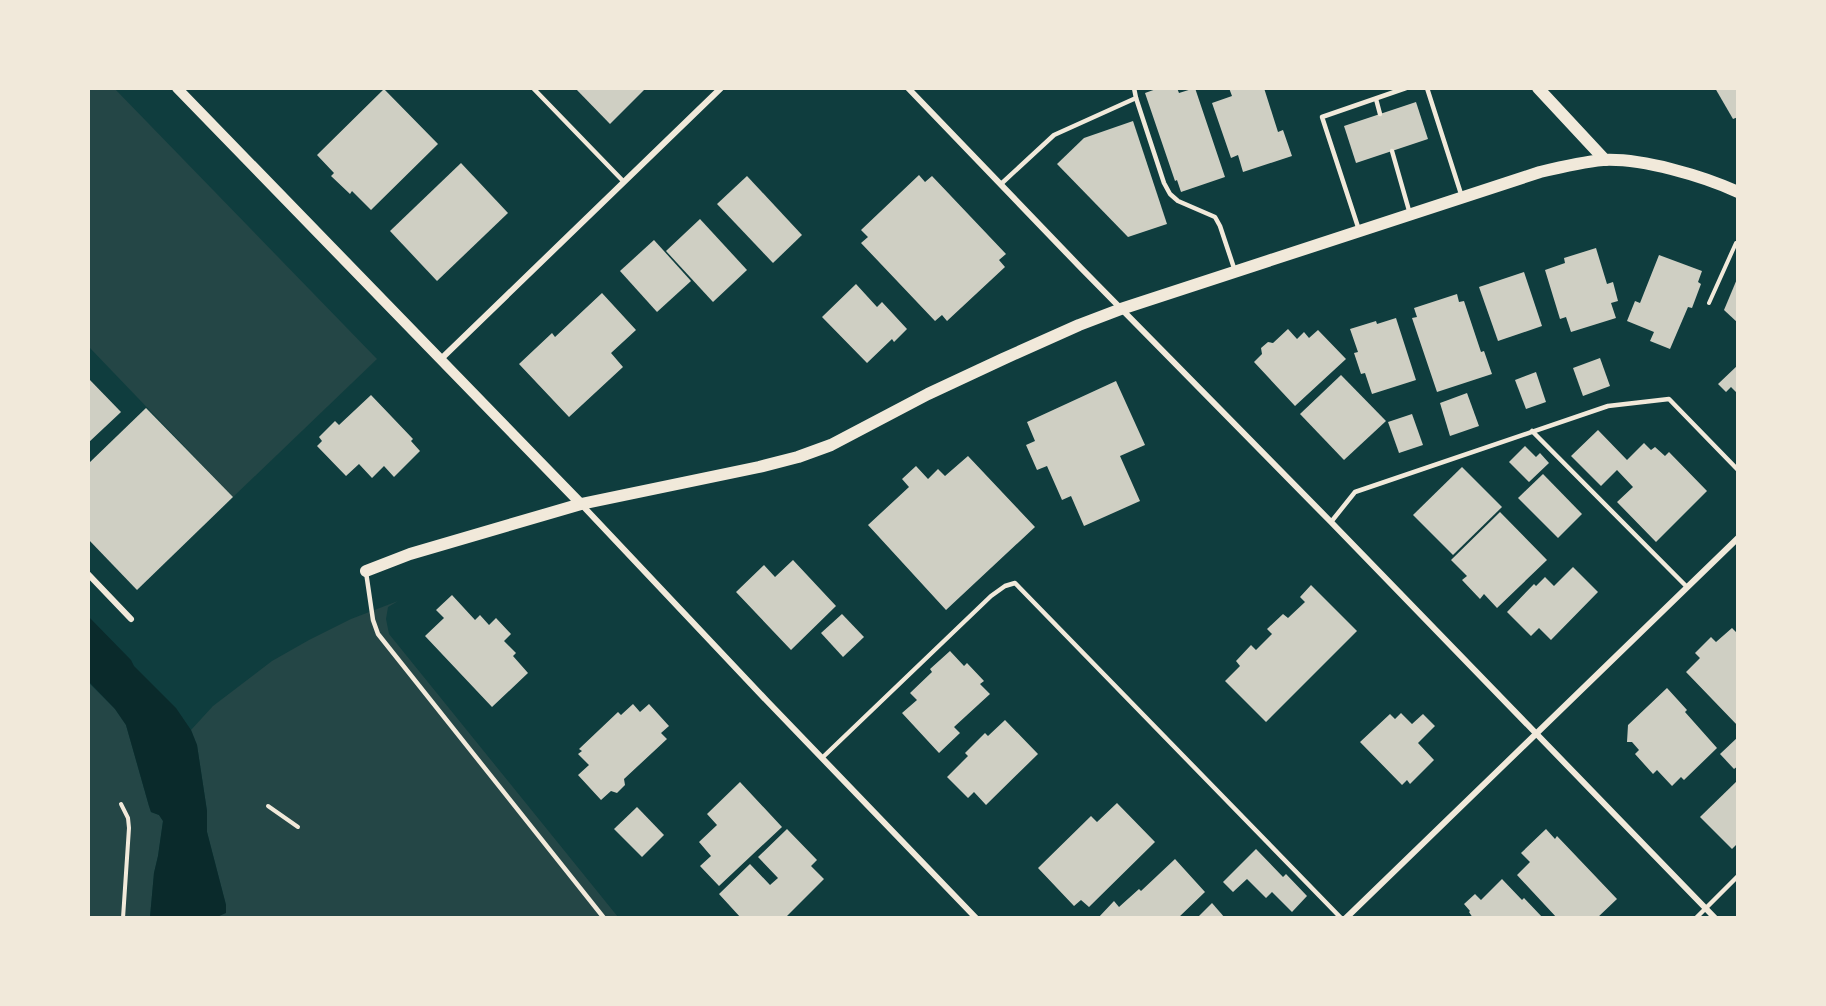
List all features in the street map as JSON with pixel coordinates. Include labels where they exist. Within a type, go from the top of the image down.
[{"type":"main road","points":[[1538,88],[1605,160]]},
{"type":"main road","points":[[366,571],[410,554],[581,504],[798,457],[831,445],[936,390],[1079,325],[1235,271],[1540,172],[1605,160],[1661,167],[1699,176],[1737,192]]},
{"type":"street","points":[[177,88],[581,504],[976,918]]},
{"type":"street","points":[[441,359],[721,88]]},
{"type":"street","points":[[908,88],[1715,918]]},
{"type":"street","points":[[1347,918],[1737,538]]},
{"type":"street","points":[[88,574],[131,619]]},
{"type":"lane","points":[[533,88],[624,182]]},
{"type":"lane","points":[[1134,88],[1164,183],[1170,194],[1178,201],[1215,217],[1235,271]]},
{"type":"lane","points":[[1359,230],[1322,117],[1406,88]]},
{"type":"lane","points":[[1427,88],[1462,197]]},
{"type":"lane","points":[[1001,184],[1054,135],[1136,98]]},
{"type":"lane","points":[[1376,99],[1380,114]]},
{"type":"lane","points":[[1392,151],[1410,214]]},
{"type":"lane","points":[[1331,522],[1355,492],[1608,406],[1669,399],[1737,470]]},
{"type":"lane","points":[[1532,431],[1687,587]]},
{"type":"lane","points":[[366,571],[373,620],[378,634],[604,918]]},
{"type":"lane","points":[[822,758],[991,596],[1005,586],[1015,583],[1341,918]]},
{"type":"lane","points":[[1696,918],[1737,876]]},
{"type":"path","points":[[1709,303],[1736,243]]},
{"type":"path","points":[[121,804],[128,818],[129,828],[123,918]]},
{"type":"path","points":[[268,806],[298,827]]},
{"type":"shaded area","points":[[114,88],[377,359],[233,497],[89,347],[89,89]]},
{"type":"shaded area","points":[[398,601],[388,607],[386,619],[389,634],[618,917],[217,917],[226,905],[207,832],[207,811],[197,745],[191,730],[213,706],[272,661],[351,619]]},
{"type":"shaded area","points":[[88,616],[176,708],[191,730],[197,745],[207,811],[207,832],[226,905],[226,913],[217,917],[150,917],[154,873],[163,821],[159,815],[151,812],[126,725],[115,709],[89,682]]},
{"type":"shaded area","points":[[88,682],[115,709],[126,725],[151,812],[159,815],[163,821],[154,873],[150,917],[89,917]]},
{"type":"building","points":[[575,88],[646,88],[610,124]]},
{"type":"building","points":[[1159,88],[1177,88],[1179,93],[1195,88],[1225,177],[1181,192],[1177,180],[1175,181],[1145,93]]},
{"type":"building","points":[[1229,88],[1264,88],[1278,132],[1283,130],[1292,156],[1243,172],[1238,155],[1231,158],[1212,103],[1232,96]]},
{"type":"building","points":[[1715,88],[1738,88],[1738,117],[1733,119]]},
{"type":"building","points":[[384,89],[438,144],[371,210],[352,191],[350,194],[331,176],[334,173],[317,155]]},
{"type":"building","points":[[1416,102],[1428,139],[1356,163],[1344,126]]},
{"type":"building","points":[[1133,121],[1167,224],[1128,237],[1057,164],[1084,138]]},
{"type":"building","points":[[461,163],[508,213],[437,281],[390,231]]},
{"type":"building","points":[[919,175],[925,182],[932,176],[1006,254],[999,260],[1005,267],[947,321],[942,315],[935,321],[861,243],[868,237],[861,230]]},
{"type":"building","points":[[747,176],[802,235],[773,263],[717,204]]},
{"type":"building","points":[[700,219],[747,270],[713,302],[666,251]]},
{"type":"building","points":[[654,240],[691,281],[657,312],[620,271]]},
{"type":"building","points":[[1596,248],[1607,284],[1613,282],[1618,301],[1611,303],[1616,318],[1571,332],[1566,317],[1560,319],[1545,270],[1565,263],[1564,258]]},
{"type":"building","points":[[1659,255],[1702,271],[1698,282],[1701,284],[1692,308],[1688,307],[1670,349],[1650,341],[1654,332],[1627,321],[1635,301],[1640,303]]},
{"type":"building","points":[[1524,272],[1542,326],[1498,341],[1479,287]]},
{"type":"building","points":[[1738,279],[1738,323],[1724,310]]},
{"type":"building","points":[[856,284],[877,307],[882,302],[907,329],[894,342],[892,339],[867,363],[822,317]]},
{"type":"building","points":[[602,293],[636,330],[611,353],[623,367],[569,417],[519,364],[552,333],[555,337]]},
{"type":"building","points":[[1457,294],[1459,302],[1464,301],[1481,352],[1484,351],[1492,374],[1437,392],[1412,318],[1417,317],[1414,308]]},
{"type":"building","points":[[1396,318],[1416,380],[1372,394],[1365,373],[1361,374],[1354,353],[1358,352],[1350,329]]},
{"type":"building","points":[[1288,329],[1297,339],[1304,332],[1309,338],[1318,330],[1346,359],[1295,406],[1254,362],[1262,354],[1261,348],[1268,342],[1273,343]]},
{"type":"building","points":[[1600,358],[1610,386],[1583,396],[1573,368]]},
{"type":"building","points":[[1738,365],[1738,394],[1731,387],[1726,392],[1718,384]]},
{"type":"building","points":[[1536,372],[1546,402],[1526,409],[1515,380]]},
{"type":"building","points":[[1341,375],[1386,421],[1344,460],[1300,414]]},
{"type":"building","points":[[88,378],[121,412],[88,443]]},
{"type":"building","points":[[1116,381],[1145,445],[1120,456],[1140,501],[1084,526],[1071,496],[1062,500],[1047,466],[1037,470],[1026,445],[1035,441],[1027,422]]},
{"type":"building","points":[[1467,393],[1479,426],[1450,436],[1440,403]]},
{"type":"building","points":[[371,395],[413,439],[411,441],[420,451],[394,477],[384,466],[372,478],[359,464],[346,476],[317,446],[322,441],[319,437],[335,421],[339,425]]},
{"type":"building","points":[[146,408],[233,497],[137,590],[88,539],[88,464]]},
{"type":"building","points":[[1412,414],[1423,445],[1399,453],[1388,422]]},
{"type":"building","points":[[1598,430],[1627,460],[1644,443],[1651,450],[1655,447],[1665,456],[1669,452],[1707,491],[1656,542],[1617,502],[1633,487],[1617,470],[1601,486],[1571,456]]},
{"type":"building","points":[[1525,446],[1536,457],[1540,453],[1549,463],[1529,482],[1509,462]]},
{"type":"building","points":[[968,456],[1035,527],[946,610],[868,525],[909,487],[902,479],[916,466],[928,479],[938,469],[945,476]]},
{"type":"building","points":[[1462,467],[1502,507],[1453,555],[1413,515]]},
{"type":"building","points":[[1543,474],[1582,514],[1558,538],[1518,498]]},
{"type":"building","points":[[1500,512],[1547,560],[1497,608],[1484,594],[1480,599],[1462,580],[1467,576],[1451,560]]},
{"type":"building","points":[[793,560],[836,606],[791,650],[736,592],[764,565],[775,577]]},
{"type":"building","points":[[1573,567],[1598,592],[1551,640],[1539,628],[1531,636],[1507,612],[1534,584],[1536,586],[1545,577],[1554,586]]},
{"type":"building","points":[[1311,585],[1357,631],[1266,722],[1225,681],[1240,666],[1236,661],[1251,645],[1256,650],[1272,634],[1267,629],[1283,614],[1288,618],[1305,602],[1300,597]]},
{"type":"building","points":[[452,595],[475,620],[480,615],[489,625],[496,618],[511,634],[504,641],[516,653],[513,656],[528,673],[492,707],[425,636],[444,618],[436,610]]},
{"type":"building","points":[[842,614],[864,637],[843,657],[821,633]]},
{"type":"building","points":[[1732,628],[1738,634],[1738,726],[1686,672],[1700,658],[1695,653],[1711,637],[1716,642]]},
{"type":"building","points":[[950,651],[964,666],[967,663],[984,681],[980,684],[990,694],[954,727],[960,733],[939,753],[902,713],[917,700],[910,693],[932,672],[930,669]]},
{"type":"building","points":[[1667,688],[1717,748],[1684,780],[1681,777],[1672,786],[1657,770],[1653,774],[1635,754],[1639,750],[1632,742],[1627,742],[1628,725]]},
{"type":"building","points":[[633,704],[640,712],[649,704],[669,726],[661,733],[667,739],[624,779],[625,785],[617,793],[611,791],[601,800],[578,775],[589,765],[578,754],[582,751],[579,749],[618,712],[621,715]]},
{"type":"building","points":[[1401,713],[1412,724],[1423,714],[1435,726],[1418,743],[1434,760],[1410,784],[1407,780],[1402,785],[1360,742],[1390,714],[1395,719]]},
{"type":"building","points":[[1005,720],[1038,754],[986,805],[974,792],[968,798],[947,777],[968,756],[965,753],[985,733],[988,736]]},
{"type":"building","points":[[1738,737],[1738,766],[1734,769],[1720,754]]},
{"type":"building","points":[[1738,780],[1738,843],[1732,849],[1700,817]]},
{"type":"building","points":[[740,782],[782,827],[719,886],[700,866],[711,856],[699,842],[717,825],[707,814]]},
{"type":"building","points":[[1117,803],[1155,842],[1089,907],[1081,900],[1074,906],[1038,868],[1091,816],[1097,822]]},
{"type":"building","points":[[637,807],[664,835],[642,857],[614,829]]},
{"type":"building","points":[[787,829],[817,860],[811,866],[824,879],[785,918],[741,918],[719,894],[750,864],[770,885],[778,878],[758,857]]},
{"type":"building","points":[[1546,829],[1555,839],[1557,836],[1617,899],[1597,918],[1557,918],[1517,875],[1530,862],[1521,853]]},
{"type":"building","points":[[1256,849],[1283,877],[1286,874],[1307,896],[1292,912],[1272,892],[1266,898],[1247,879],[1233,892],[1223,882]]},
{"type":"building","points":[[1175,859],[1205,892],[1178,918],[1098,918],[1114,901],[1119,907],[1139,889],[1141,891]]},
{"type":"building","points":[[1502,879],[1543,918],[1473,918],[1464,904],[1475,894],[1481,900]]},
{"type":"building","points":[[1212,903],[1225,918],[1197,918]]}]
